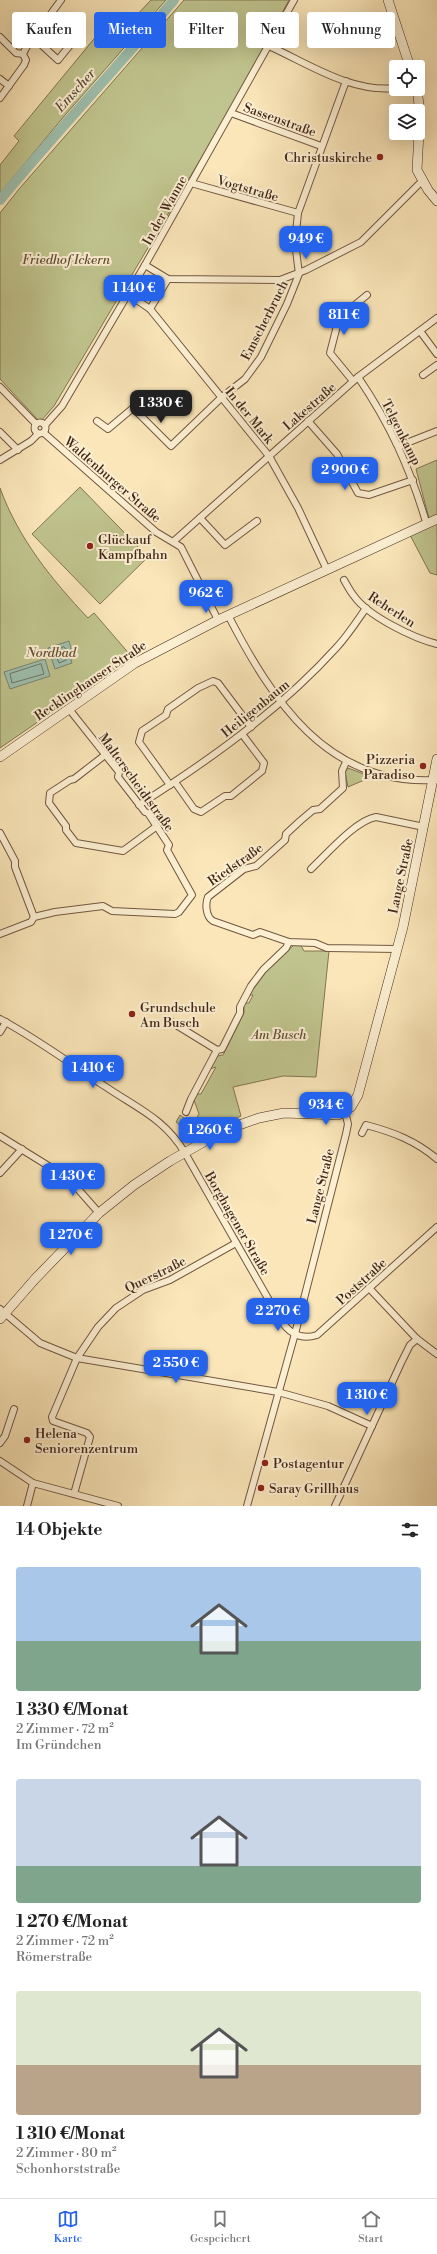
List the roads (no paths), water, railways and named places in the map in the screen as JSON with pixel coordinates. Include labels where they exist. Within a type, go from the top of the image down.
[{"type":"main road","points":[[388,0],[408,60]]},
{"type":"main road","points":[[417,96],[420,113],[417,170],[422,181],[437,201]]},
{"type":"main road","name":"Recklinghauser Straße","points":[[0,756],[134,663],[228,615],[327,570],[426,522],[437,519]]},
{"type":"main road","name":"Lange Straße","points":[[345,1112],[358,1095],[397,949],[435,780],[437,759]]},
{"type":"main road","points":[[1,1314],[99,1213],[134,1185],[185,1152],[224,1130],[258,1118],[284,1113],[330,1116],[345,1112]]},
{"type":"street","points":[[53,12],[62,0]]},
{"type":"street","name":"In der Wanne","points":[[287,12],[294,0]]},
{"type":"street","points":[[0,37],[16,53],[23,54]]},
{"type":"street","points":[[23,54],[27,48]]},
{"type":"street","points":[[45,48],[58,60],[68,48]]},
{"type":"street","name":"In der Wanne","points":[[45,425],[62,406],[145,266],[268,48]]},
{"type":"street","points":[[273,48],[346,81],[368,88],[389,88]]},
{"type":"street","points":[[0,98],[24,65],[26,60],[23,54]]},
{"type":"street","points":[[0,78],[9,86]]},
{"type":"street","name":"Emscherbruch","points":[[97,421],[108,429],[133,408],[171,446],[222,397],[245,379],[261,357],[287,304],[298,274],[295,242],[298,213],[321,146],[346,81]]},
{"type":"street","name":"Sassenstraße","points":[[231,113],[321,146]]},
{"type":"street","points":[[145,266],[168,279],[280,280],[298,274],[361,242],[422,181]]},
{"type":"street","name":"Vogtstraße","points":[[191,183],[298,213]]},
{"type":"street","points":[[150,309],[168,279]]},
{"type":"street","name":"In der Mark","points":[[128,294],[150,309],[269,456],[298,508],[327,570]]},
{"type":"street","name":"Telgenkamp","points":[[367,295],[339,318],[330,353],[356,379],[381,411],[399,446],[413,480],[426,522]]},
{"type":"street","name":"Lakestraße","points":[[174,541],[356,379],[437,318]]},
{"type":"street","points":[[420,331],[437,354]]},
{"type":"street","points":[[423,375],[437,365]]},
{"type":"street","points":[[0,387],[36,424],[35,429],[41,433]]},
{"type":"street","points":[[308,421],[337,454],[358,493],[369,495],[413,480]]},
{"type":"street","points":[[0,460],[18,450],[41,433],[45,425],[41,423],[36,424]]},
{"type":"street","points":[[399,446],[437,431]]},
{"type":"street","points":[[0,432],[18,450]]},
{"type":"street","name":"Waldenburger Straße","points":[[41,433],[156,532],[174,541],[186,552],[218,620]]},
{"type":"street","points":[[200,518],[225,544],[257,522]]},
{"type":"street","name":"Reherlen","points":[[344,580],[354,597],[366,608],[406,634],[437,644]]},
{"type":"street","name":"Heiligenbaum","points":[[139,805],[242,734],[281,703],[338,646],[366,608]]},
{"type":"street","points":[[228,615],[259,673],[281,703],[302,727],[323,746],[346,762],[378,774],[422,781],[435,780]]},
{"type":"street","points":[[242,734],[264,762],[262,771],[241,786],[231,796],[225,796],[201,812],[194,809],[139,742],[142,731],[166,715],[168,709],[198,688],[213,681],[218,683],[251,727]]},
{"type":"street","name":"Malterscheidtstraße","points":[[34,917],[55,912],[103,906],[112,911],[175,914],[179,912],[191,897],[191,892],[167,850],[169,845],[157,826],[148,813],[145,812],[139,805],[105,755],[69,709]]},
{"type":"street","points":[[105,755],[74,779],[70,780],[50,794],[49,803],[66,826],[66,830],[76,843],[123,851],[157,826]]},
{"type":"street","name":"Riedstraße","points":[[346,762],[342,771],[343,788],[320,809],[313,810],[295,825],[286,834],[285,840],[256,866],[244,869],[206,899],[208,917],[213,921],[253,935],[260,932],[289,942],[315,943],[327,948],[397,949]]},
{"type":"street","points":[[311,868],[349,833],[370,818],[376,817],[424,827]]},
{"type":"street","points":[[0,833],[15,861],[15,868],[34,917],[31,922],[0,934]]},
{"type":"street","points":[[186,1112],[191,1099],[217,1050],[222,1049],[240,1013],[240,1007],[251,986],[263,970],[286,948],[289,942]]},
{"type":"street","name":"Borghagener Straße","points":[[0,1019],[58,1053],[105,1087],[154,1117],[170,1131],[185,1152],[284,1324],[294,1334]]},
{"type":"street","points":[[168,1020],[217,1050]]},
{"type":"street","points":[[0,1032],[6,1022]]},
{"type":"street","name":"Lange Straße","points":[[247,1506],[294,1334],[347,1130],[345,1112]]},
{"type":"street","points":[[362,1133],[366,1125],[398,1134],[423,1148],[437,1159]]},
{"type":"street","points":[[0,1136],[68,1180],[99,1213]]},
{"type":"street","points":[[0,1173],[22,1149]]},
{"type":"street","name":"Poststraße","points":[[294,1334],[302,1337],[317,1335],[437,1227]]},
{"type":"street","name":"Querstraße","points":[[74,1494],[89,1434],[53,1421],[56,1407],[77,1358],[98,1327],[129,1298],[143,1290],[170,1280],[236,1243]]},
{"type":"street","points":[[369,1288],[417,1339],[437,1354]]},
{"type":"street","points":[[1,1314],[40,1343],[77,1358],[278,1392],[328,1406],[372,1426]]},
{"type":"street","points":[[335,1506],[401,1363],[410,1345],[417,1339]]},
{"type":"street","points":[[0,1443],[5,1436],[14,1409]]},
{"type":"street","points":[[0,1461],[33,1483],[118,1506]]},
{"type":"street","points":[[27,1506],[33,1483]]},
{"type":"water","points":[[69,641],[72,652],[69,653],[72,663],[55,669],[48,648]]},
{"type":"water","points":[[45,659],[50,676],[10,689],[4,672]]},
{"type":"waterway","name":"Emscher","points":[[0,200],[174,0]]},
{"type":"place","name":"Christuskirche","points":[[380,157]]},
{"type":"place","name":"Glückauf Kampfbahn","points":[[90,546]]},
{"type":"place","name":"Pizzeria Paradiso","points":[[423,766]]},
{"type":"place","name":"Grundschule Am Busch","points":[[132,1014]]},
{"type":"place","name":"Helena Seniorenzentrum","points":[[27,1440]]},
{"type":"place","name":"Postagentur","points":[[265,1463]]},
{"type":"place","name":"Saray Grillhaus","points":[[261,1488]]},
{"type":"park label","name":"Friedhof Ickern","points":[[66,259]]},
{"type":"park label","name":"Nordbad","points":[[51,652]]},
{"type":"park label","name":"Am Busch","points":[[279,1034]]}]
